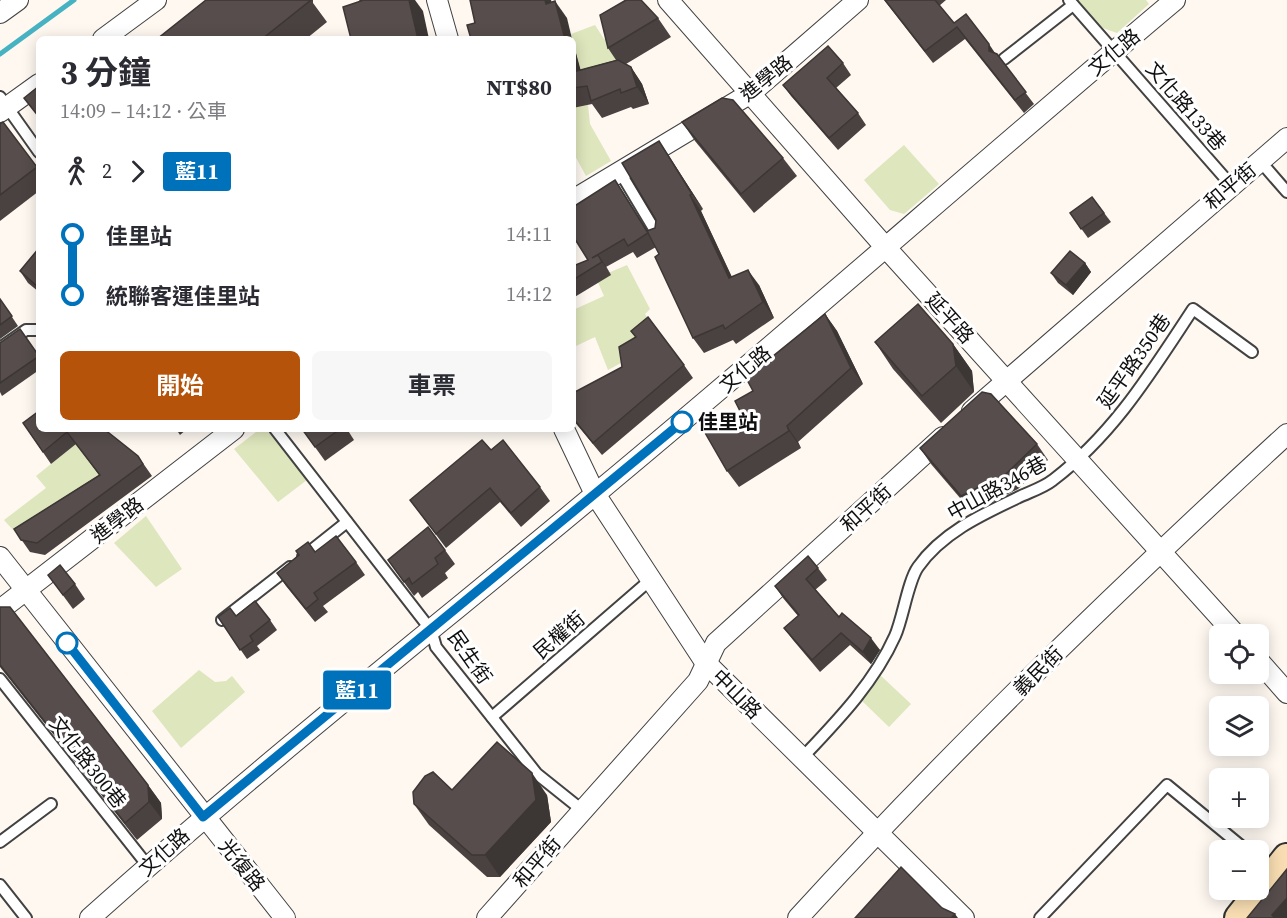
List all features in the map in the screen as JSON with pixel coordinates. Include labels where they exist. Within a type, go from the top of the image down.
[{"type":"main road","points":[[1239,918],[1273,864]]},
{"type":"street","points":[[0,13],[18,0]]},
{"type":"street","points":[[107,36],[156,0]]},
{"type":"street","points":[[437,0],[447,36]]},
{"type":"street","name":"延平路","points":[[668,0],[887,249],[1226,624]]},
{"type":"street","name":"進學路","points":[[576,198],[751,93],[858,0]]},
{"type":"street","name":"文化路","points":[[90,918],[203,817],[596,494],[887,249],[1175,0]]},
{"type":"street","points":[[2,105],[36,86]]},
{"type":"street","name":"和平街","points":[[488,918],[698,681],[705,662],[716,643],[1006,380],[1287,138]]},
{"type":"street","name":"進學路","points":[[0,610],[230,432]]},
{"type":"street","name":"中山路","points":[[565,432],[596,494],[650,581],[705,662],[964,918]]},
{"type":"street","name":"義民街","points":[[798,918],[877,832],[1160,550],[1287,434]]},
{"type":"street","name":"光復路","points":[[0,557],[285,918]]},
{"type":"street","points":[[1269,673],[1287,693]]},
{"type":"lane","name":"文化路133巷","points":[[1071,2],[1231,185]]},
{"type":"lane","points":[[1004,59],[1071,2]]},
{"type":"lane","points":[[2,105],[36,148]]},
{"type":"lane","points":[[1260,161],[1287,192]]},
{"type":"lane","points":[[620,172],[660,239]]},
{"type":"lane","name":"延平路350巷","points":[[1079,460],[1126,410],[1193,309],[1252,352]]},
{"type":"lane","points":[[0,348],[26,330],[36,330]]},
{"type":"lane","name":"民生街","points":[[277,432],[431,630],[436,646],[537,774],[582,810]]},
{"type":"lane","name":"中山路346巷","points":[[802,758],[847,710],[873,675],[894,637],[917,568],[950,534],[977,517],[1051,482],[1079,460]]},
{"type":"lane","points":[[222,620],[347,522]]},
{"type":"lane","name":"民權街","points":[[492,717],[650,581]]},
{"type":"lane","name":"文化路300巷","points":[[0,679],[148,866]]},
{"type":"lane","points":[[1040,918],[1167,785],[1234,840]]},
{"type":"lane","points":[[0,842],[51,804]]},
{"type":"lane","points":[[0,885],[26,918]]},
{"type":"green space","points":[[1078,0],[1146,0],[1149,4],[1117,33],[1103,28]]},
{"type":"green space","points":[[595,25],[604,39],[613,34],[624,78],[585,88],[576,53],[576,36],[571,34]]},
{"type":"green space","points":[[588,105],[590,124],[611,161],[586,176],[576,158],[576,107]]},
{"type":"green space","points":[[904,145],[939,184],[904,214],[890,210],[864,180]]},
{"type":"green space","points":[[627,265],[650,309],[645,314],[656,330],[645,350],[608,370],[595,337],[576,346],[576,309],[604,296],[596,278]]},
{"type":"green space","points":[[256,432],[268,432],[307,480],[278,502],[234,449]]},
{"type":"green space","points":[[76,444],[118,500],[23,541],[4,520],[46,488],[36,476]]},
{"type":"green space","points":[[146,516],[182,569],[156,587],[114,543]]},
{"type":"green space","points":[[199,670],[215,682],[226,681],[232,676],[245,692],[181,748],[152,711]]},
{"type":"green space","points":[[879,674],[911,704],[889,727],[860,699]]},
{"type":"building","points":[[206,0],[311,0],[266,36],[161,36]]},
{"type":"building","points":[[409,0],[417,36],[350,36],[343,7],[361,1]]},
{"type":"building","points":[[470,0],[545,0],[546,4],[555,1],[564,36],[470,36],[467,25],[475,23]]},
{"type":"building","points":[[626,0],[641,0],[658,18],[608,48],[600,15]]},
{"type":"building","points":[[885,0],[935,0],[954,23],[966,14],[989,44],[989,51],[997,54],[1026,92],[1015,100],[957,27],[925,51]]},
{"type":"building","points":[[828,46],[843,63],[827,78],[858,113],[829,138],[783,85]]},
{"type":"building","points":[[618,60],[631,67],[637,87],[621,93],[620,89],[591,101],[587,86],[576,88],[576,71]]},
{"type":"building","points":[[36,88],[36,113],[24,98]]},
{"type":"building","points":[[722,98],[733,100],[783,158],[741,194],[682,122]]},
{"type":"building","points":[[3,122],[36,168],[0,195],[0,124]]},
{"type":"building","points":[[659,141],[692,194],[690,195],[729,278],[748,270],[763,302],[725,329],[723,325],[693,338],[655,257],[659,254],[647,231],[655,228],[656,220],[622,163]]},
{"type":"building","points":[[615,180],[648,233],[628,246],[624,239],[592,258],[598,255],[602,262],[576,278],[576,265],[588,260],[576,241],[576,205]]},
{"type":"building","points":[[1092,197],[1104,213],[1081,229],[1070,213]]},
{"type":"building","points":[[1070,251],[1085,263],[1066,285],[1051,273]]},
{"type":"building","points":[[36,252],[36,285],[20,271]]},
{"type":"building","points":[[0,299],[12,316],[0,325]]},
{"type":"building","points":[[918,304],[953,344],[956,366],[922,396],[875,342]]},
{"type":"building","points":[[825,314],[851,368],[787,426],[789,431],[727,471],[704,431],[715,424],[717,428],[741,413],[735,401],[753,391],[746,378]]},
{"type":"building","points":[[648,317],[684,365],[593,443],[576,422],[576,391],[622,367],[619,347],[636,337],[631,331]]},
{"type":"building","points":[[20,329],[36,352],[36,358],[0,383],[0,343]]},
{"type":"building","points":[[982,392],[991,394],[1037,444],[1006,474],[961,496],[920,448]]},
{"type":"building","points":[[36,413],[36,432],[67,432],[43,452],[23,423]]},
{"type":"building","points":[[67,432],[108,432],[138,456],[143,464],[37,543],[21,540],[14,529],[100,475]]},
{"type":"building","points":[[304,432],[336,432],[315,447]]},
{"type":"building","points":[[482,440],[491,450],[503,440],[540,487],[511,513],[490,488],[436,534],[410,500]]},
{"type":"building","points":[[428,527],[445,550],[435,558],[438,564],[412,584],[409,578],[404,582],[388,560]]},
{"type":"building","points":[[336,536],[356,562],[314,593],[318,599],[306,609],[277,573],[299,555],[296,551],[308,542],[315,552]]},
{"type":"building","points":[[808,556],[818,568],[806,579],[839,617],[842,613],[871,638],[863,652],[841,633],[812,660],[784,628],[799,615],[775,586]]},
{"type":"building","points":[[60,565],[75,584],[63,595],[48,575]]},
{"type":"building","points":[[255,601],[270,620],[250,636],[253,641],[240,650],[218,617],[230,608],[236,616]]},
{"type":"building","points":[[0,607],[10,607],[148,785],[149,802],[125,823],[0,665]]},
{"type":"building","points":[[497,742],[532,773],[536,800],[485,855],[472,855],[414,804],[413,792],[425,776],[433,772],[452,790]]},
{"type":"building","points":[[901,867],[942,908],[955,914],[951,918],[855,918]]},
{"type":"building","points":[[1287,869],[1287,898],[1272,915],[1275,918],[1247,918],[1262,900],[1269,900],[1269,891]]},
{"type":"waterway","points":[[0,54],[74,0]]},
{"type":"bus line","name":"藍11","points":[[67,643],[203,817],[682,422]]},
{"type":"place","name":"佳里站","points":[[682,422]]}]
